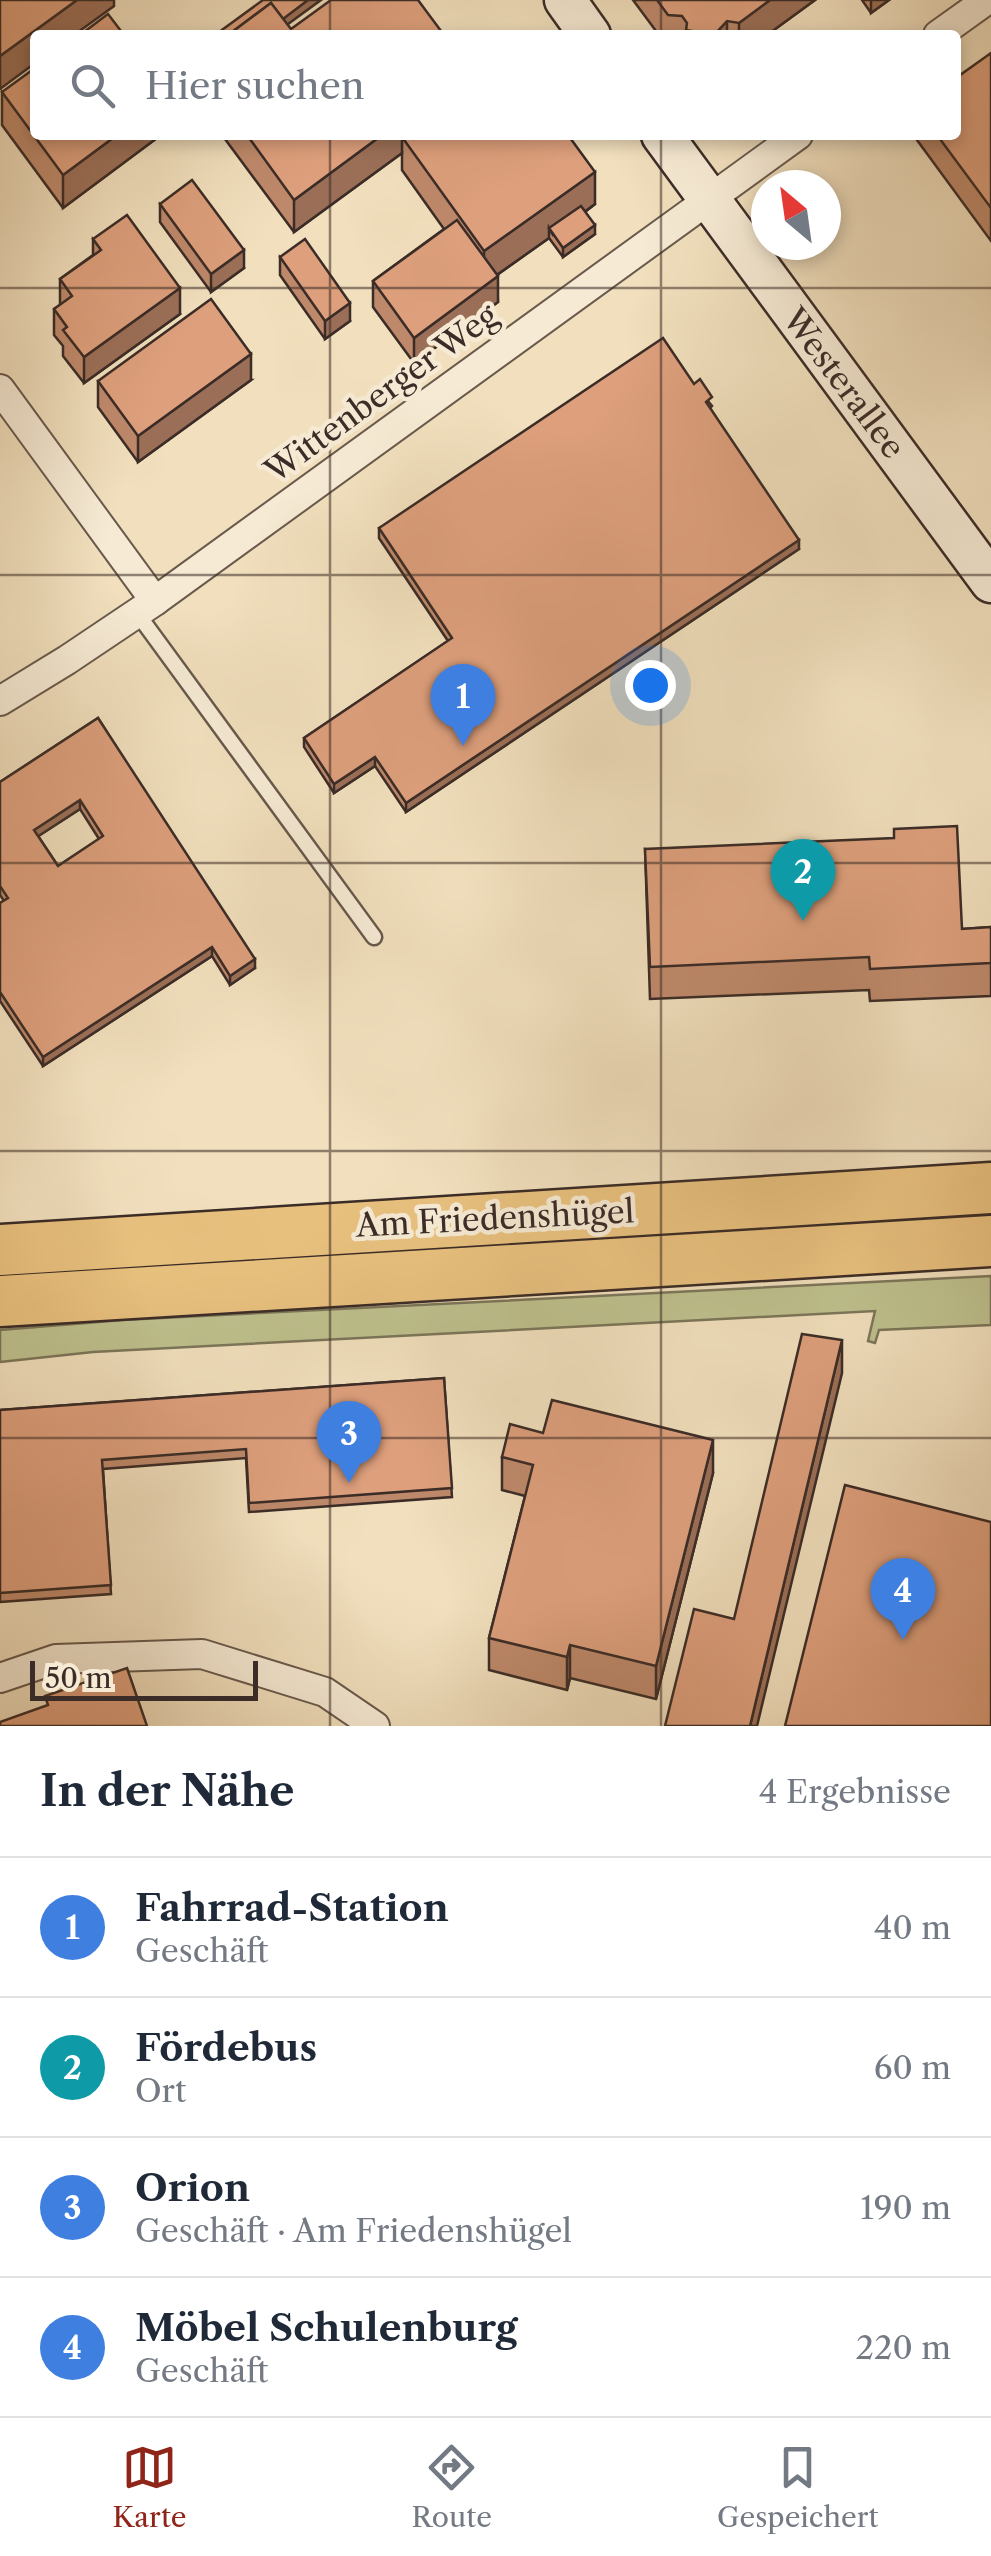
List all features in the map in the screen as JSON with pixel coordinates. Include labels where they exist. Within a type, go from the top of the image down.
[{"type":"highway","name":"Am Friedenshügel","points":[[0,1250],[991,1188]]},
{"type":"highway","name":"Am Friedenshügel","points":[[0,1302],[991,1241]]},
{"type":"street","points":[[565,0],[586,30]]},
{"type":"street","points":[[945,30],[988,0]]},
{"type":"street","name":"Westerallee","points":[[666,140],[991,582]]},
{"type":"street","name":"Wittenberger Weg","points":[[0,700],[146,607],[791,140]]},
{"type":"street","points":[[0,389],[146,607]]},
{"type":"street","points":[[0,1678],[56,1659],[202,1654],[324,1692],[375,1726]]},
{"type":"lane","points":[[146,607],[374,937]]},
{"type":"green space","points":[[991,1276],[991,1325],[879,1330],[875,1343],[868,1341],[875,1311],[93,1352],[0,1362],[0,1330],[123,1320]]},
{"type":"building","points":[[0,0],[77,0],[36,30],[30,30],[30,34],[0,56]]},
{"type":"building","points":[[263,0],[308,0],[283,19],[271,3],[235,30],[222,30]]},
{"type":"building","points":[[331,0],[418,0],[440,30],[235,30],[271,3],[291,29]]},
{"type":"building","points":[[657,0],[770,0],[739,23],[727,21],[719,30],[686,30],[682,16],[668,15]]},
{"type":"building","points":[[108,14],[120,30],[87,30]]},
{"type":"building","points":[[991,53],[991,208],[941,140],[961,140],[961,74]]},
{"type":"building","points":[[30,72],[30,130],[2,92]]},
{"type":"building","points":[[37,140],[110,140],[63,175]]},
{"type":"building","points":[[251,140],[375,140],[294,200]]},
{"type":"building","points":[[404,140],[572,140],[595,172],[484,251]]},
{"type":"building","points":[[192,180],[244,250],[211,274],[160,204]]},
{"type":"building","points":[[581,206],[595,225],[563,248],[549,228]]},
{"type":"building","points":[[127,215],[180,288],[84,357],[63,330],[67,327],[54,309],[72,296],[60,279],[101,250],[93,239]]},
{"type":"building","points":[[457,220],[498,276],[414,338],[373,281]]},
{"type":"building","points":[[305,239],[350,303],[325,321],[280,257]]},
{"type":"building","points":[[211,299],[251,354],[138,436],[98,381]]},
{"type":"building","points":[[663,338],[694,384],[700,379],[712,397],[706,402],[799,540],[406,803],[375,757],[334,784],[304,738],[452,638],[379,528]]},
{"type":"building","points":[[98,718],[255,959],[230,976],[212,947],[43,1057],[0,992],[0,903],[8,898],[0,886],[0,782]],"holes":[[[80,800],[103,836],[58,866],[34,830]]]},
{"type":"building","points":[[957,826],[962,929],[991,927],[991,963],[870,969],[869,957],[650,967],[645,849],[894,838],[894,829]]},
{"type":"building","points":[[802,1334],[842,1340],[750,1726],[665,1726],[694,1609],[734,1619]]},
{"type":"building","points":[[444,1378],[452,1488],[249,1503],[246,1449],[102,1460],[111,1585],[0,1593],[0,1410]]},
{"type":"building","points":[[552,1400],[713,1440],[656,1666],[570,1645],[567,1657],[489,1638],[533,1465],[502,1457],[510,1424],[543,1433]]},
{"type":"building","points":[[845,1485],[991,1522],[991,1726],[785,1726]]},
{"type":"building","points":[[127,1668],[147,1726],[0,1726],[0,1722],[48,1705],[45,1696]]},
{"type":"place","name":"Fahrrad-Station","points":[[463,746]]},
{"type":"place","name":"Fördebus","points":[[803,921]]},
{"type":"place","name":"Orion","points":[[349,1483]]},
{"type":"place","name":"Möbel Schulenburg","points":[[903,1640]]}]
